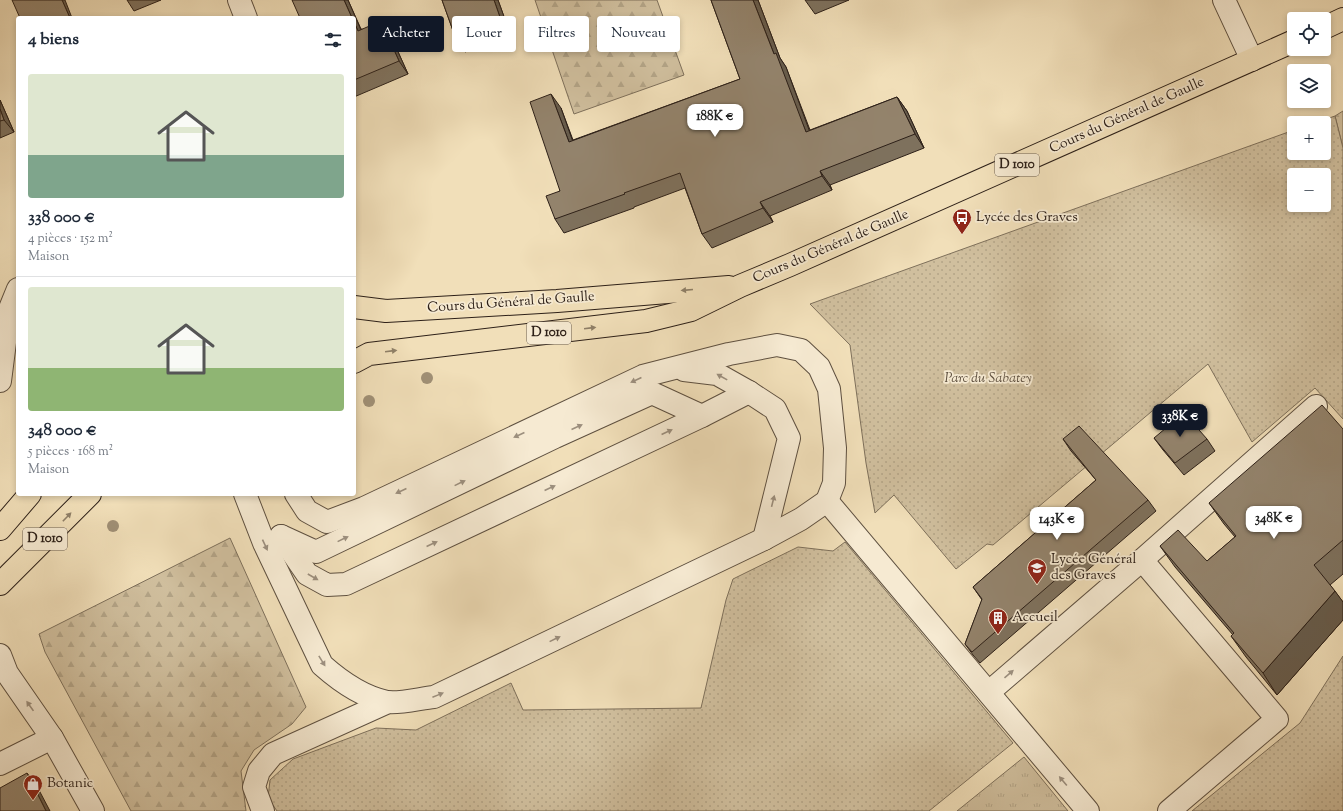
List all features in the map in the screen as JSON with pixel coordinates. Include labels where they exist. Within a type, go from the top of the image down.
[{"type":"main road","points":[[1331,25],[1343,19]]},
{"type":"main road","name":"Cours du Général de Gaulle","points":[[356,361],[369,354],[646,321],[691,310],[740,286],[812,256],[1287,44]]},
{"type":"main road","name":"Cours du Général de Gaulle","points":[[356,307],[386,311],[558,301],[740,286]]},
{"type":"main road","name":"D 1010","points":[[0,529],[28,496]]},
{"type":"main road","name":"D 1010","points":[[0,584],[88,496]]},
{"type":"street","points":[[238,0],[245,16]]},
{"type":"street","points":[[1224,0],[1252,60]]},
{"type":"street","points":[[0,381],[9,311],[16,294]]},
{"type":"street","points":[[263,811],[254,787],[259,771],[272,754],[388,702],[434,697],[764,539],[801,519],[827,500],[834,483],[835,448],[829,389],[819,367],[801,350],[777,345],[728,354],[643,376],[364,508],[327,522],[307,511],[297,496]]},
{"type":"street","points":[[673,368],[717,374],[749,392],[775,410],[789,438],[764,539]]},
{"type":"street","points":[[248,501],[281,536],[307,574],[327,585],[346,584],[702,416],[749,392]]},
{"type":"street","points":[[281,536],[316,552],[555,437],[652,393],[702,416]]},
{"type":"street","points":[[988,692],[1142,560],[1316,406]]},
{"type":"street","points":[[827,500],[1084,809]]},
{"type":"street","points":[[248,501],[264,543],[322,665],[338,678],[359,690],[388,702]]},
{"type":"street","points":[[1142,560],[1277,719],[1169,811]]},
{"type":"street","points":[[0,655],[7,672],[52,738],[93,811]]},
{"type":"street","points":[[0,764],[52,738]]},
{"type":"green space","points":[[535,0],[657,0],[663,16],[597,16],[597,52],[676,52],[684,75],[574,114],[553,52],[589,52],[589,16],[540,16]]},
{"type":"green space","points":[[1343,111],[1343,148],[1335,116]]},
{"type":"green space","name":"Parc du Sabatey","points":[[1335,116],[1343,148],[1343,419],[1315,388],[1252,442],[1208,364],[993,545],[987,544],[956,569],[894,495],[875,513],[866,463],[850,345],[810,304],[1287,133],[1287,160],[1331,160],[1331,117]]},
{"type":"green space","points":[[230,538],[306,707],[292,724],[254,750],[241,771],[246,811],[131,811],[45,652],[39,634]]},
{"type":"green space","points":[[845,542],[1013,743],[929,811],[277,811],[268,798],[270,780],[293,759],[376,728],[416,730],[511,683],[523,710],[701,708],[726,600],[733,579],[798,547],[833,551]]},
{"type":"green space","points":[[1343,656],[1343,811],[1192,811],[1300,723]]},
{"type":"green space","points":[[1024,757],[1068,811],[957,811]]},
{"type":"building","points":[[12,0],[62,0],[69,16],[19,16]]},
{"type":"building","points":[[292,0],[344,0],[351,16],[299,16]]},
{"type":"building","points":[[442,0],[494,0],[500,16],[452,16],[452,28]]},
{"type":"building","points":[[711,0],[753,0],[774,54],[776,53],[806,132],[897,97],[915,134],[820,171],[822,176],[760,202],[763,208],[702,234],[680,173],[555,219],[546,196],[560,191],[530,102],[551,94],[569,142],[740,79]]},
{"type":"building","points":[[356,26],[358,31],[368,27],[368,52],[395,52],[399,61],[356,79]]},
{"type":"building","points":[[0,109],[4,120],[0,121]]},
{"type":"building","points":[[1322,405],[1343,429],[1343,540],[1314,565],[1335,591],[1263,673],[1231,636],[1234,633],[1160,546],[1178,530],[1207,561],[1236,536],[1209,503]]},
{"type":"building","points":[[1184,413],[1207,439],[1175,463],[1154,438]]},
{"type":"building","points":[[1079,426],[1148,500],[972,652],[965,644],[982,599],[973,587],[1096,480],[1063,439]]},
{"type":"building","points":[[27,773],[46,811],[0,811],[0,788]]},
{"type":"place","name":"Lycée des Graves","points":[[962,235]]},
{"type":"place","name":"Lycée Général des Graves","points":[[1037,585]]},
{"type":"place","name":"Accueil","points":[[998,635]]},
{"type":"place","name":"Botanic","points":[[33,801]]}]
